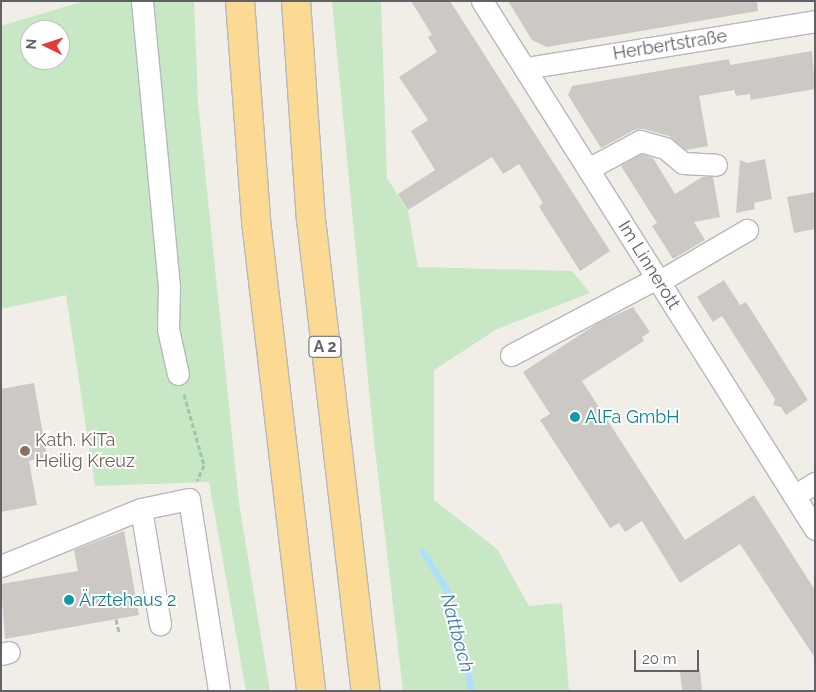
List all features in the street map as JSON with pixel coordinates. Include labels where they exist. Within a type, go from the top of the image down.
[{"type":"highway","points":[[240,1],[256,221],[311,691]]},
{"type":"highway","name":"A 2","points":[[296,1],[311,219],[366,691]]},
{"type":"street","points":[[142,1],[169,286],[168,329],[178,374]]},
{"type":"street","name":"Im Linnerott","points":[[482,1],[815,529]]},
{"type":"street","name":"Herbertstraße","points":[[526,68],[815,21]]},
{"type":"street","points":[[588,169],[640,141],[665,148],[683,163],[716,166]]},
{"type":"street","points":[[511,355],[658,280],[746,230]]},
{"type":"street","points":[[794,496],[815,483]]},
{"type":"street","points":[[1,566],[141,509],[189,499],[219,691]]},
{"type":"street","points":[[141,509],[160,624]]},
{"type":"path","points":[[178,374],[200,439],[204,465],[189,499]]},
{"type":"path","points":[[116,619],[119,632]]},
{"type":"green space","points":[[84,1],[194,1],[198,102],[239,503],[270,691],[246,691],[209,482],[95,486],[66,295],[1,309],[1,26],[20,20],[20,70],[70,70],[70,20],[21,20]]},
{"type":"green space","points":[[332,1],[381,1],[387,178],[408,211],[418,267],[572,271],[590,293],[497,329],[434,370],[434,500],[497,549],[529,606],[562,603],[569,691],[403,691],[373,432]]},
{"type":"building","points":[[411,1],[450,1],[610,251],[580,271],[541,210],[539,206],[543,203],[519,164],[503,174],[492,157],[408,210],[398,194],[435,170],[411,131],[428,120],[399,77],[437,52],[428,37],[432,35]]},
{"type":"building","points":[[508,1],[757,1],[758,11],[547,47],[532,40]]},
{"type":"building","points":[[812,51],[815,89],[751,100],[750,94],[736,96],[734,90],[699,96],[708,146],[686,150],[669,136],[643,129],[634,130],[601,148],[568,95],[572,86],[729,59],[730,65]]},
{"type":"building","points":[[641,154],[653,158],[675,194],[702,177],[713,177],[720,217],[694,222],[705,240],[673,259],[652,226],[657,223],[621,166]]},
{"type":"building","points":[[765,159],[772,199],[754,203],[755,209],[736,213],[740,160],[747,163]]},
{"type":"building","points":[[815,192],[815,229],[794,233],[787,197]]},
{"type":"building","points":[[724,280],[740,305],[746,302],[808,400],[786,415],[781,407],[773,405],[775,399],[722,316],[713,322],[697,297]]},
{"type":"building","points":[[633,307],[650,332],[642,337],[644,341],[582,381],[685,540],[754,495],[815,590],[815,658],[740,544],[680,583],[642,521],[625,532],[619,523],[610,528],[540,420],[550,414],[523,372],[598,323]]},
{"type":"building","name":"Kath. KiTa Heilig Kreuz","points":[[34,383],[47,457],[29,461],[37,505],[1,512],[1,389]]},
{"type":"building","name":"Ärztehaus 2","points":[[124,531],[139,615],[5,639],[1,584],[78,571],[74,550]]},
{"type":"building","points":[[700,670],[702,691],[682,691],[680,671]]},
{"type":"waterway","name":"Nattbach","points":[[423,552],[447,590],[472,691]]},
{"type":"place","name":"AlFa GmbH","points":[[575,417]]},
{"type":"place","name":"Kath. KiTa Heilig Kreuz","points":[[25,451]]},
{"type":"place","name":"Ärztehaus 2","points":[[69,600]]}]
